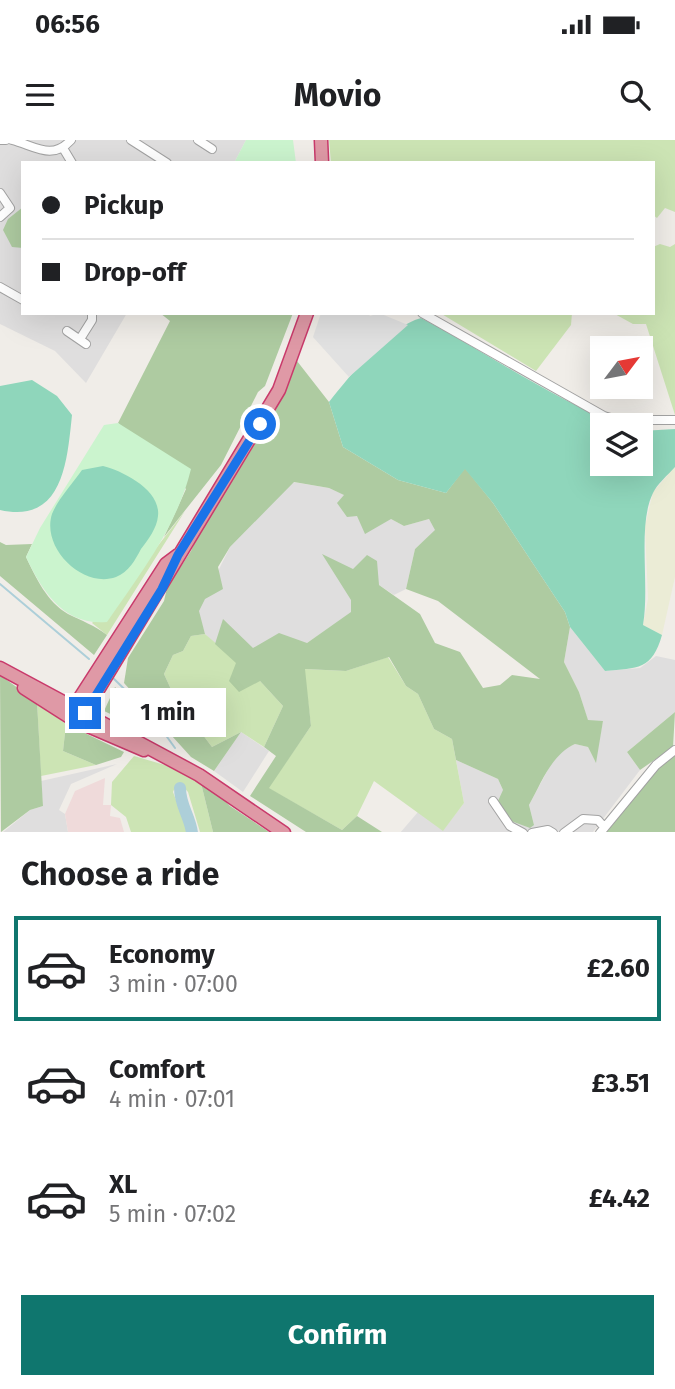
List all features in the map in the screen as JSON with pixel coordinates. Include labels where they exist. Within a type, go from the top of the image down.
[{"type":"highway","points":[[320,140],[322,161]]},
{"type":"highway","points":[[78,713],[166,564],[178,555],[279,390],[306,315]]},
{"type":"highway","points":[[1,668],[133,748],[166,756],[284,832]]},
{"type":"street","points":[[0,140],[6,140]]},
{"type":"street","points":[[12,140],[44,152],[63,148],[71,140]]},
{"type":"street","points":[[131,140],[164,161]]},
{"type":"street","points":[[198,140],[212,149]]},
{"type":"street","points":[[63,148],[71,161]]},
{"type":"street","points":[[0,193],[10,208],[0,217]]},
{"type":"street","points":[[0,287],[21,299]]},
{"type":"street","points":[[67,331],[83,342],[92,315]]},
{"type":"street","points":[[426,315],[604,416],[617,421],[675,420]]},
{"type":"street","points":[[564,832],[583,818],[598,820],[602,830],[656,765],[675,750]]},
{"type":"street","points":[[493,801],[510,826],[523,832]]},
{"type":"street","points":[[532,832],[553,832]]},
{"type":"shaded area","points":[[0,140],[246,140],[235,161],[21,161],[21,315],[126,315],[86,383],[55,351],[0,324]]},
{"type":"shaded area","points":[[320,315],[384,315],[408,325],[349,377],[313,337]]},
{"type":"shaded area","points":[[293,482],[329,488],[345,495],[356,516],[391,519],[404,526],[429,519],[436,530],[415,549],[406,589],[394,595],[379,585],[352,612],[307,643],[236,663],[205,634],[198,611],[230,547]]},
{"type":"shaded area","points":[[570,627],[605,671],[640,668],[656,656],[675,660],[675,712],[627,752],[640,770],[593,832],[401,832],[418,812],[443,830],[464,803],[456,760],[498,779],[503,790],[534,825],[529,805],[551,764],[563,750],[575,744],[588,747],[595,761],[603,721],[588,721],[579,692],[564,662]]},
{"type":"shaded area","points":[[241,732],[269,751],[243,792],[214,771]]},
{"type":"shaded area","points":[[117,764],[71,784],[59,810],[65,814],[68,832],[3,832],[30,810],[43,806],[41,781]]},
{"type":"shaded area","points":[[105,778],[103,805],[111,805],[110,816],[120,818],[124,832],[68,832],[65,814],[75,791]]},
{"type":"green space","points":[[246,140],[293,140],[296,161],[235,161]]},
{"type":"green space","points":[[329,140],[675,140],[675,212],[665,208],[657,218],[655,216],[655,161],[331,161]]},
{"type":"green space","points":[[21,209],[21,248],[12,247],[3,230],[8,219]]},
{"type":"green space","points":[[660,244],[670,247],[675,244],[675,415],[653,346],[653,336],[650,336],[646,324],[633,324],[617,315],[655,315],[655,246]]},
{"type":"green space","points":[[162,315],[292,315],[265,386],[258,392],[221,465],[164,537],[186,489],[118,423],[170,321]]},
{"type":"green space","points":[[443,315],[572,315],[571,325],[536,371]]},
{"type":"green space","points":[[421,318],[544,389],[593,413],[590,413],[590,476],[653,476],[653,430],[675,429],[675,467],[655,490],[648,506],[646,521],[643,625],[662,635],[654,655],[648,661],[635,668],[605,671],[570,627],[565,612],[493,503],[465,469],[446,493],[398,480],[343,447],[329,402],[383,342],[409,323]]},
{"type":"green space","points":[[297,361],[329,402],[343,447],[398,480],[446,493],[465,468],[493,503],[565,612],[570,627],[564,662],[579,692],[588,720],[603,721],[596,763],[588,747],[575,744],[553,762],[529,805],[534,825],[530,828],[511,821],[498,801],[503,790],[498,779],[456,760],[452,739],[434,729],[418,694],[406,686],[389,657],[346,671],[305,669],[311,726],[269,788],[342,830],[357,816],[382,832],[306,832],[250,796],[276,756],[264,747],[283,706],[260,681],[239,692],[229,681],[236,663],[215,644],[223,619],[253,648],[279,633],[307,643],[351,612],[351,600],[322,554],[353,569],[367,555],[377,561],[379,585],[420,614],[435,643],[460,652],[483,688],[500,685],[512,675],[540,679],[438,601],[406,589],[415,549],[435,530],[429,519],[404,526],[391,519],[365,534],[357,516],[347,517],[337,503],[344,495],[329,488],[294,482],[230,547],[218,567],[223,589],[205,599],[199,611],[205,634],[191,636],[183,651],[173,655],[164,674],[175,698],[212,747],[241,732],[214,771],[191,757],[124,683],[128,658],[164,601],[167,588],[191,551],[202,526],[250,452]]},
{"type":"green space","points":[[32,380],[57,396],[72,415],[64,469],[49,498],[37,508],[21,512],[0,510],[0,386]]},
{"type":"green space","points":[[118,423],[191,469],[177,511],[144,568],[107,622],[92,622],[78,618],[56,604],[39,582],[26,557],[40,528],[104,425]]},
{"type":"green space","points":[[103,466],[130,477],[147,490],[157,507],[158,516],[152,534],[128,569],[116,577],[103,579],[91,577],[68,563],[53,540],[50,527],[55,508],[82,470]]},
{"type":"green space","points":[[675,467],[675,577],[662,635],[643,625],[648,599],[645,526],[653,492]]},
{"type":"green space","points":[[185,511],[107,635],[92,623],[125,588]]},
{"type":"green space","points":[[0,542],[6,545],[32,544],[26,557],[48,596],[68,614],[107,635],[94,655],[0,576]]},
{"type":"green space","points":[[205,634],[260,681],[283,706],[264,747],[241,732],[212,747],[175,698],[164,674],[173,655],[183,651],[191,636]]},
{"type":"green space","points":[[388,657],[406,686],[418,694],[434,729],[452,739],[464,803],[443,831],[374,781],[357,816],[342,830],[268,788],[311,726],[304,669],[346,671]]},
{"type":"green space","points":[[0,675],[37,702],[43,806],[30,810],[1,832]]},
{"type":"green space","points":[[115,687],[142,711],[138,727],[104,711]]},
{"type":"green space","points":[[37,702],[66,724],[63,751],[96,765],[41,776]]},
{"type":"green space","points":[[675,712],[673,747],[640,770],[627,752]]},
{"type":"green space","points":[[66,724],[124,752],[121,757],[96,765],[63,751]]},
{"type":"green space","points":[[675,750],[675,832],[601,832]]},
{"type":"green space","points":[[134,756],[199,775],[213,832],[200,832],[188,792],[181,784],[176,785],[173,792],[188,832],[131,832],[126,817],[111,805],[112,782]]},
{"type":"green space","points":[[199,775],[230,806],[269,832],[213,832]]},
{"type":"waterway","points":[[0,584],[89,659]]},
{"type":"waterway","points":[[111,676],[152,716],[175,748]]},
{"type":"waterway","points":[[180,788],[192,832]]},
{"type":"route","points":[[85,713],[162,589],[202,515],[260,424]]}]
